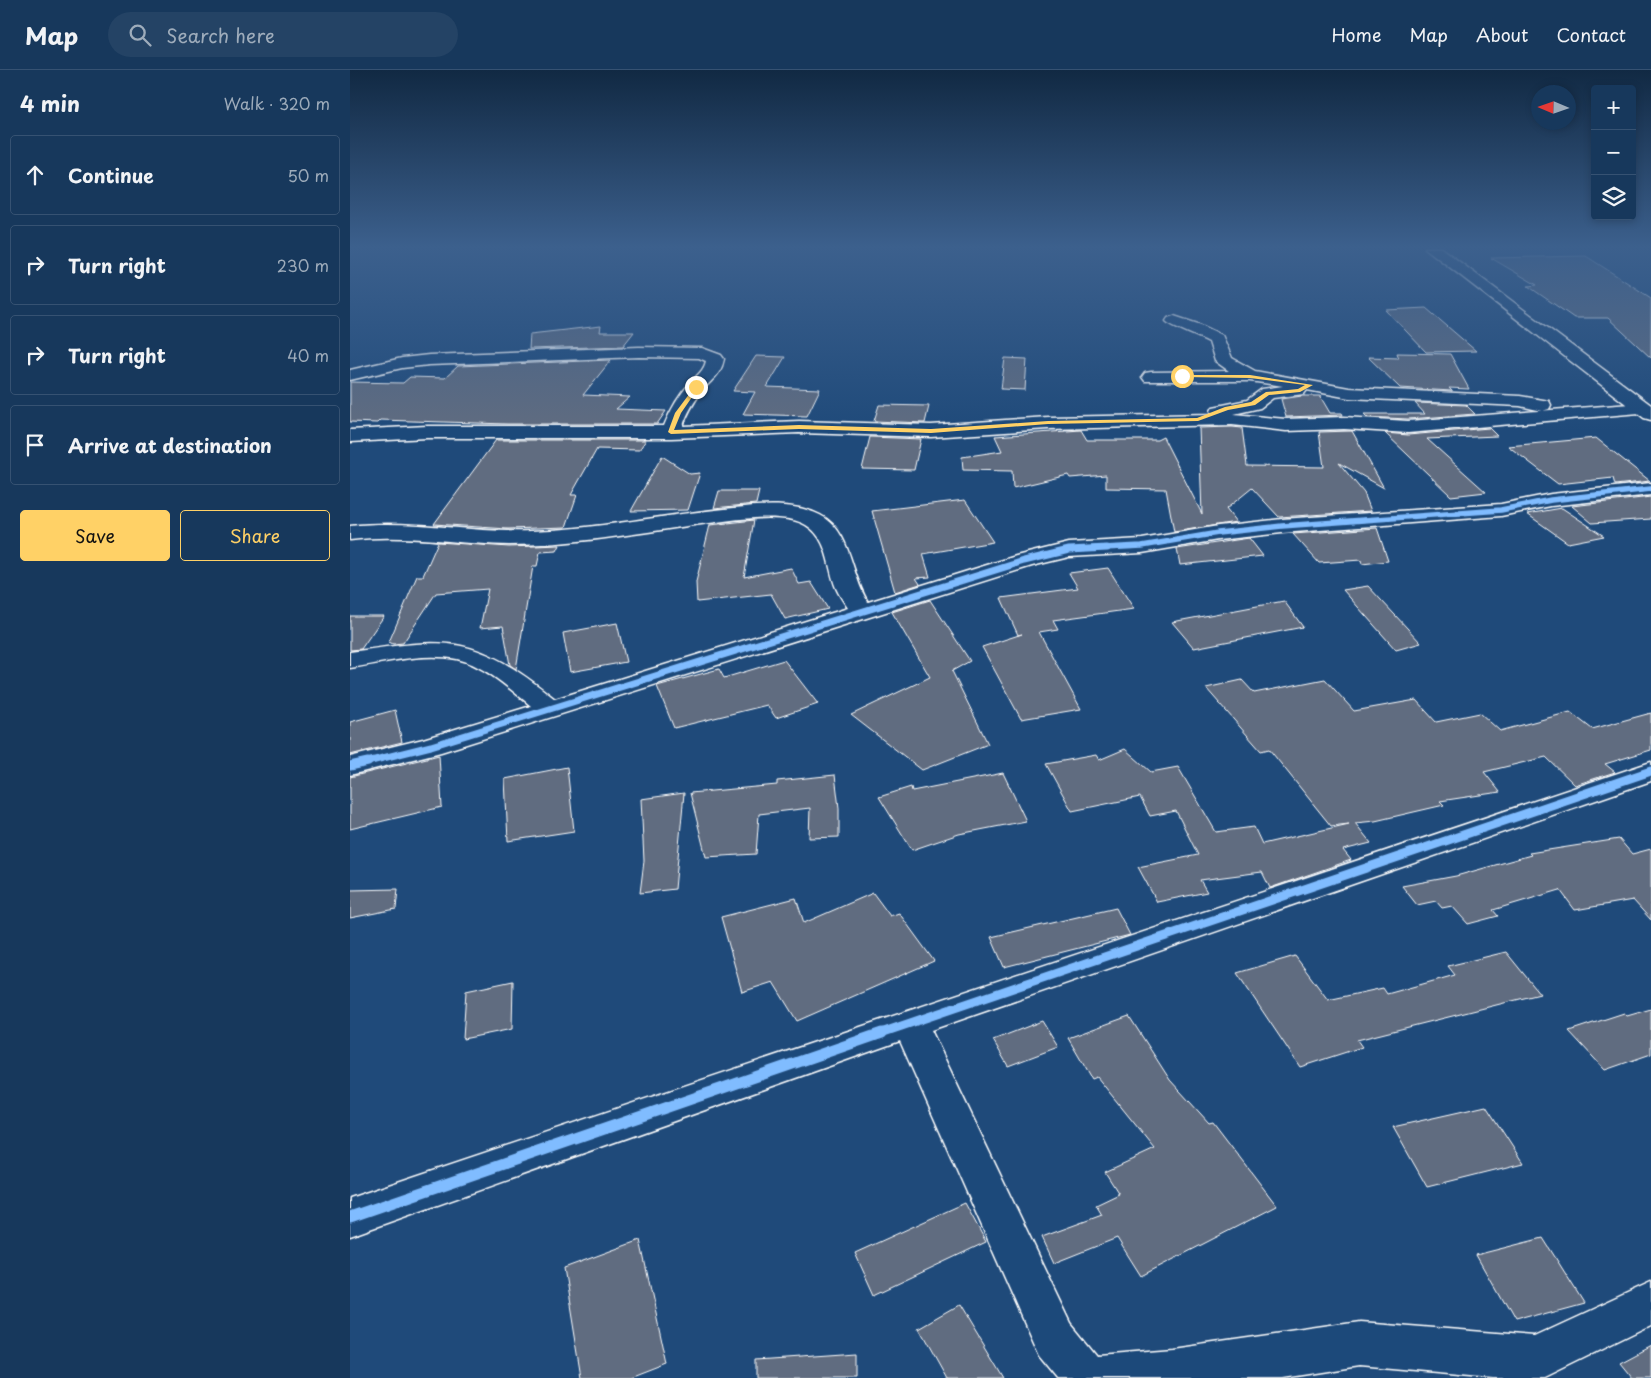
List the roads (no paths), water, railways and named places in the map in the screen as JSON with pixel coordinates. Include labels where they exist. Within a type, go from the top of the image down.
[{"type":"main road","points":[[1512,309],[1648,412]]},
{"type":"main road","points":[[1174,321],[1195,328],[1216,339],[1224,361],[1250,376]]},
{"type":"main road","points":[[350,375],[402,363],[429,360],[638,352],[702,353],[710,355],[715,359],[713,370],[696,387],[678,413],[671,432]]},
{"type":"main road","points":[[1151,377],[1250,376],[1349,393],[1520,401],[1588,414]]},
{"type":"main road","points":[[1198,419],[1227,408],[1253,404],[1268,393],[1300,390],[1311,385]]},
{"type":"main road","points":[[350,436],[427,432],[671,432],[799,427],[931,431],[1048,423],[1198,419],[1232,419],[1286,425],[1344,423],[1408,427],[1588,414],[1648,412]]},
{"type":"main road","points":[[350,766],[431,746],[1024,561],[1069,550],[1142,546],[1218,533],[1282,526],[1501,510],[1551,500],[1651,489]]},
{"type":"main road","points":[[350,534],[417,531],[472,538],[536,538],[720,516],[800,514],[822,526],[838,546],[840,561],[849,590],[862,611]]},
{"type":"main road","points":[[350,660],[430,650],[467,654],[506,674],[550,708]]},
{"type":"main road","points":[[350,1217],[910,1023],[1651,770]]},
{"type":"main road","points":[[910,1023],[1055,1339],[1087,1378]]},
{"type":"main road","points":[[1094,1378],[1172,1372],[1359,1344],[1536,1359],[1651,1303]]}]
